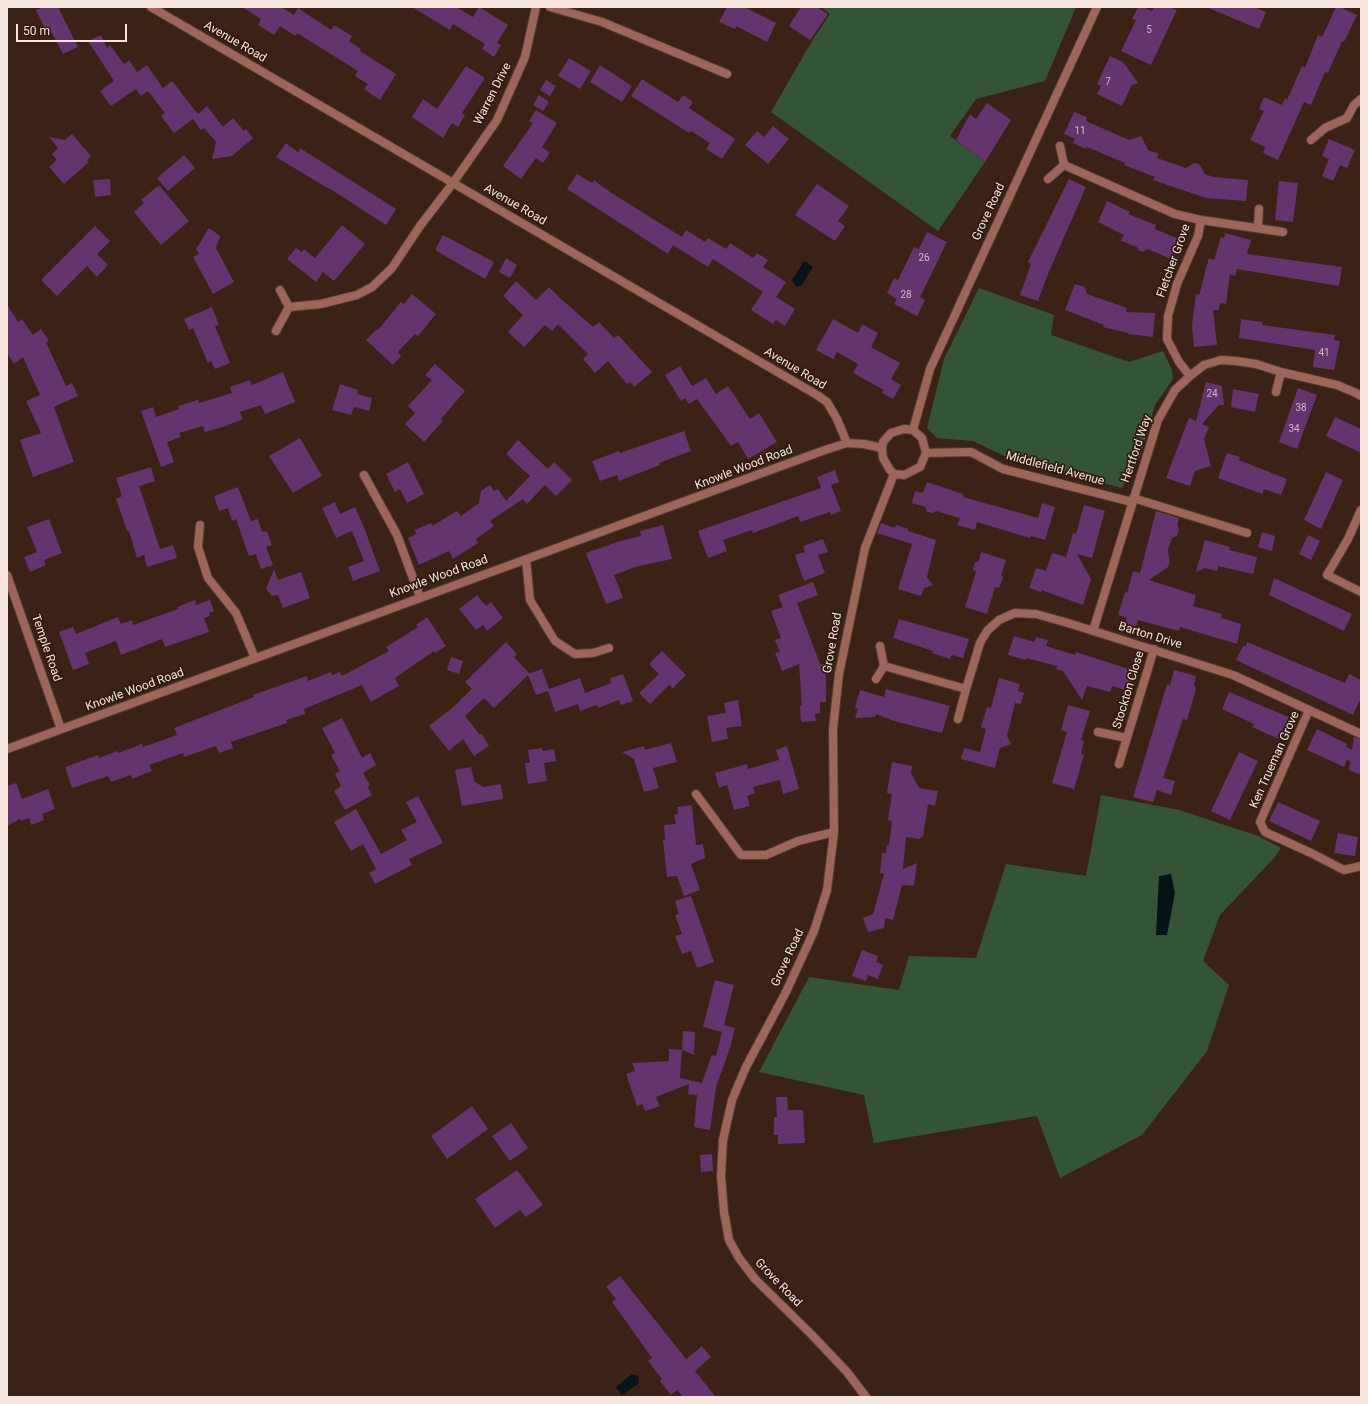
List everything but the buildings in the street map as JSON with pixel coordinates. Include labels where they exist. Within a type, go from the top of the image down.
[{"type":"street","name":"Avenue Road","points":[[151,7],[817,395],[827,402],[838,419],[847,444]]},
{"type":"street","name":"Warren Drive","points":[[289,307],[321,304],[357,295],[372,286],[392,268],[420,226],[453,183],[497,120],[525,57],[536,7]]},
{"type":"street","points":[[550,7],[602,22],[727,74]]},
{"type":"street","name":"Grove Road","points":[[913,430],[930,369],[1097,7]]},
{"type":"street","points":[[1311,140],[1325,128],[1347,118],[1354,105],[1361,99]]},
{"type":"street","points":[[1048,179],[1064,165],[1060,146]]},
{"type":"street","name":"Fletcher Grove","points":[[1064,165],[1175,214],[1201,220],[1258,227],[1283,232]]},
{"type":"street","points":[[1258,227],[1259,209]]},
{"type":"street","name":"Fletcher Grove","points":[[1190,376],[1179,362],[1167,339],[1168,316],[1177,284],[1198,236],[1201,220]]},
{"type":"street","points":[[276,331],[289,307],[280,290]]},
{"type":"street","name":"Hertford Way","points":[[1093,631],[1132,500],[1158,420],[1175,390],[1190,376],[1204,365],[1221,360],[1256,364],[1281,372],[1337,385],[1356,392],[1361,396]]},
{"type":"street","points":[[1276,392],[1281,372]]},
{"type":"street","points":[[904,428],[913,430],[922,438],[926,453],[924,460],[914,471],[904,475],[894,474],[883,458],[882,448],[883,442],[891,432],[904,428]]},
{"type":"street","name":"Knowle Wood Road","points":[[7,748],[420,597],[847,444],[864,444],[882,448]]},
{"type":"street","name":"Middlefield Avenue","points":[[926,453],[971,452],[1003,469],[1132,500],[1247,533]]},
{"type":"street","name":"Grove Road","points":[[866,1397],[847,1372],[755,1279],[739,1258],[729,1240],[724,1212],[721,1176],[723,1140],[732,1100],[746,1067],[786,992],[814,931],[827,890],[834,832],[833,729],[839,674],[865,548],[894,474]]},
{"type":"street","points":[[364,475],[397,535],[420,597]]},
{"type":"street","points":[[1361,510],[1348,538],[1327,575],[1361,592]]},
{"type":"street","points":[[200,525],[198,547],[208,578],[236,613],[255,658]]},
{"type":"street","points":[[526,559],[530,600],[556,641],[575,654],[609,648]]},
{"type":"street","name":"Temple Road","points":[[7,575],[62,729]]},
{"type":"street","name":"Barton Drive","points":[[958,719],[980,643],[987,631],[999,620],[1015,613],[1036,614],[1154,649],[1233,675],[1361,734]]},
{"type":"street","points":[[876,679],[884,666],[880,646]]},
{"type":"street","name":"Stockton Close","points":[[1119,764],[1154,649]]},
{"type":"street","points":[[884,666],[966,689]]},
{"type":"street","name":"Ken Trueman Grove","points":[[1309,710],[1260,822],[1265,832],[1311,852],[1344,870],[1361,866]]},
{"type":"street","name":"Stockton Close","points":[[1098,732],[1126,738]]},
{"type":"street","points":[[696,794],[741,855],[766,855],[798,842],[834,832]]},
{"type":"green space","points":[[821,7],[1076,7],[1045,81],[976,99],[950,136],[985,162],[938,231],[771,112],[812,41],[830,14]]},
{"type":"green space","points":[[979,288],[1054,315],[1051,335],[1129,362],[1163,351],[1172,370],[1173,379],[1155,405],[1140,456],[1122,488],[1011,459],[973,441],[937,438],[927,428],[944,359]]},
{"type":"green space","points":[[1101,795],[1179,810],[1258,836],[1281,848],[1274,858],[1220,915],[1203,961],[1229,985],[1207,1051],[1142,1135],[1060,1178],[1037,1116],[874,1143],[864,1095],[759,1072],[809,977],[899,990],[909,956],[976,958],[1006,864],[1086,876]]},
{"type":"shaded area","points":[[804,261],[813,267],[801,286],[796,287],[792,280]]},
{"type":"shaded area","points":[[1171,874],[1175,893],[1167,935],[1156,935],[1159,876]]},
{"type":"shaded area","points":[[632,1374],[638,1376],[639,1383],[622,1395],[616,1387]]}]
